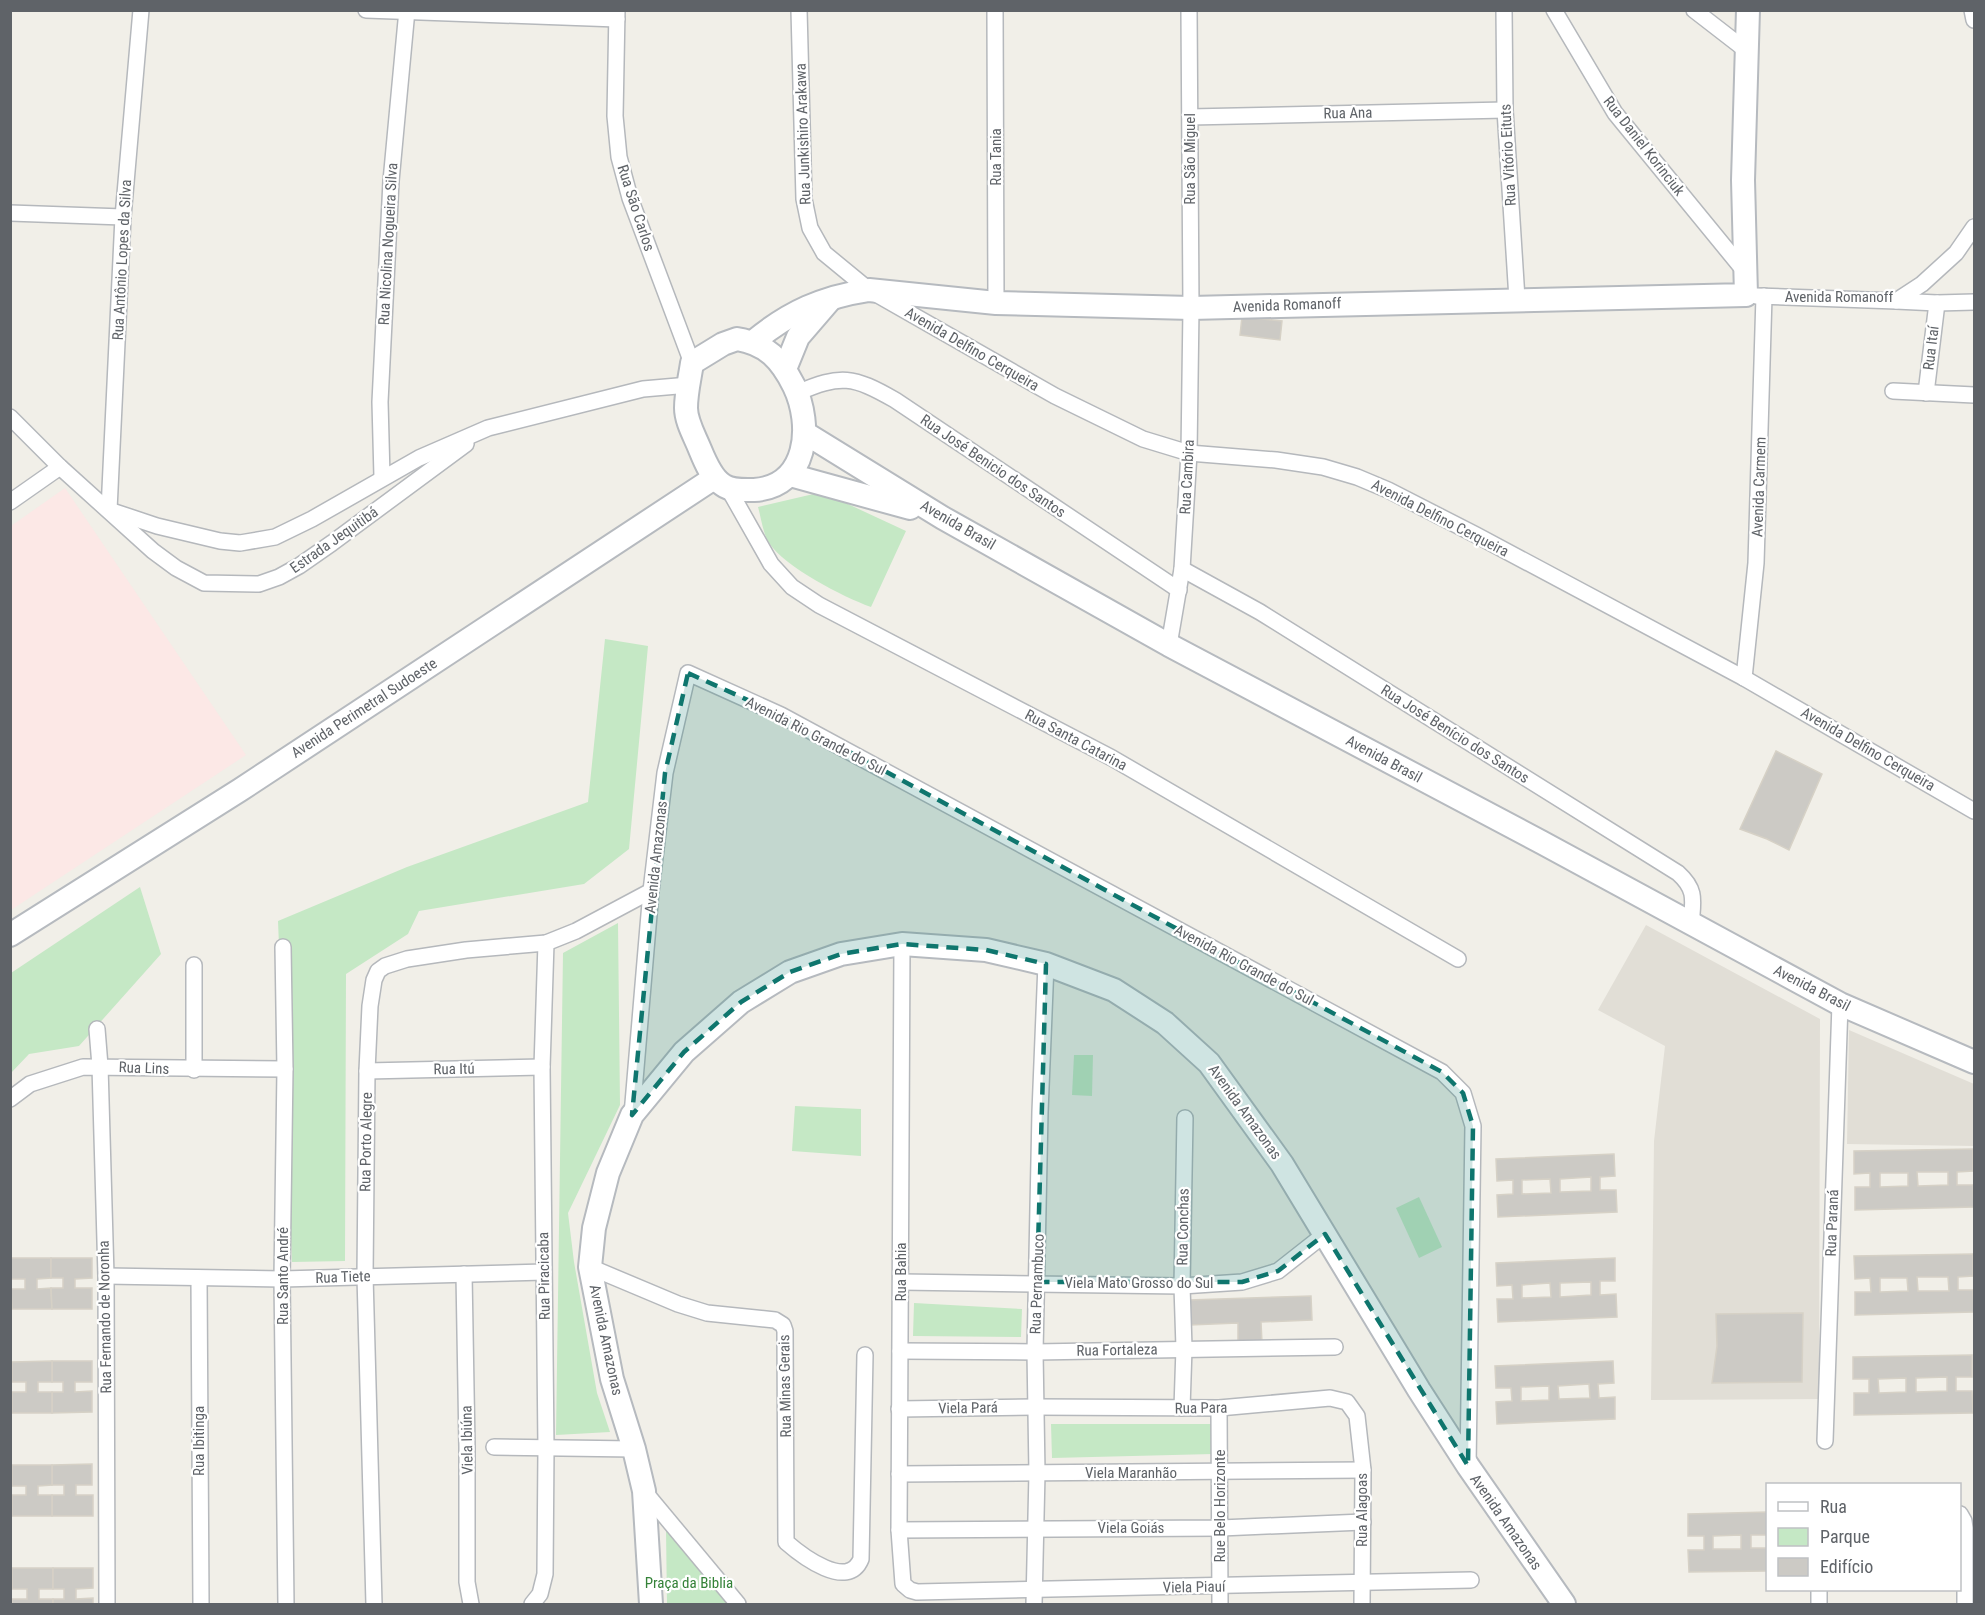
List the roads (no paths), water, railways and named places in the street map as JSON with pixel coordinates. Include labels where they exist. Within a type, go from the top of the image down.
[{"type":"street","name":"Rua Antônio Lopes da Silva","points":[[109,510],[123,217],[141,10]]},
{"type":"street","points":[[366,10],[617,15]]},
{"type":"street","name":"Rua Junkishiro Arakawa","points":[[799,10],[804,199],[810,228],[824,253]]},
{"type":"street","name":"Rua Tania","points":[[995,10],[996,303]]},
{"type":"street","name":"Rua São Miguel","points":[[1189,10],[1191,308]]},
{"type":"street","name":"Rua Vitório Eituts","points":[[1504,10],[1505,110],[1517,299]]},
{"type":"street","name":"Rua Daniel Korinciuk","points":[[1554,10],[1615,113],[1752,288]]},
{"type":"street","points":[[1694,10],[1747,51]]},
{"type":"street","name":"Avenida Carmem","points":[[1744,678],[1756,563],[1752,288],[1743,180],[1748,10]]},
{"type":"street","points":[[1972,10],[1974,20]]},
{"type":"street","name":"Rua Nicolina Nogueira Silva","points":[[382,477],[380,402],[391,181],[407,11]]},
{"type":"street","name":"Rua São Carlos","points":[[617,15],[615,116],[619,157],[630,198],[692,363]]},
{"type":"street","name":"Rua Ana","points":[[1190,117],[1505,110]]},
{"type":"street","points":[[10,213],[123,217]]},
{"type":"street","name":"Avenida Romanoff","points":[[753,342],[775,324],[808,306],[850,293],[869,290],[996,303],[1191,308],[1517,299],[1752,288],[1896,301],[1922,284],[1956,253],[1974,227]]},
{"type":"street","name":"Avenida Delfino Cerqueira","points":[[824,253],[869,290],[1055,396],[1143,439],[1189,453],[1276,460],[1323,467],[1357,477],[1388,490],[1744,678],[1974,811]]},
{"type":"street","points":[[785,369],[798,337],[830,300]]},
{"type":"street","points":[[1896,301],[1974,302]]},
{"type":"street","name":"Rua Itaí","points":[[1926,393],[1936,303]]},
{"type":"street","name":"Rua Cambira","points":[[1169,645],[1182,569],[1189,453],[1191,308]]},
{"type":"street","points":[[737,339],[753,342],[765,348],[785,369],[797,393],[805,433],[802,451],[790,475],[777,484],[758,489],[741,490],[721,483],[702,454],[686,410],[692,363],[723,344],[737,339]]},
{"type":"street","name":"Rua José Benicio dos Santos","points":[[797,393],[824,381],[846,379],[868,384],[1179,590]]},
{"type":"street","name":"Estrada Jequitibá","points":[[109,510],[191,536],[240,543],[275,537],[312,519],[382,477],[419,458],[488,428],[643,389],[689,385]]},
{"type":"street","name":"Rua Itaí","points":[[1893,391],[1974,395]]},
{"type":"street","name":"Estrada Jequitibá","points":[[10,417],[60,467],[153,551],[176,568],[204,583],[259,584],[279,577],[299,566],[488,428]]},
{"type":"street","name":"Avenida Brasil","points":[[805,433],[943,518],[1169,645],[1840,1004],[1974,1062]]},
{"type":"street","points":[[10,502],[60,467]]},
{"type":"street","points":[[790,475],[868,494],[943,518]]},
{"type":"street","name":"Avenida Perimetral Sudoeste","points":[[10,935],[721,483]]},
{"type":"street","name":"Rua Santa Catarina","points":[[721,483],[771,564],[792,586],[819,605],[1112,758],[1458,959]]},
{"type":"street","name":"Rua José Benício dos Santos","points":[[1182,569],[1260,612],[1678,873],[1691,888],[1694,898],[1691,924]]},
{"type":"street","name":"Avenida Amazonas","points":[[651,1605],[644,1491],[634,1449],[612,1379],[590,1267],[594,1228],[606,1180],[632,1115],[651,891],[665,773],[688,673]]},
{"type":"street","name":"Avenida Rio Grande do Sul","points":[[688,673],[781,715],[1442,1072],[1462,1093],[1473,1125],[1468,1466]]},
{"type":"street","name":"Rua Porto Alegre","points":[[374,1605],[365,1276],[367,1071],[370,1006],[374,980],[378,971],[385,966],[407,959],[466,950],[546,943],[606,916],[651,891]]},
{"type":"street","name":"Rua Piracicaba","points":[[531,1605],[540,1594],[546,1574],[542,1067],[546,943]]},
{"type":"street","name":"Avenida Amazonas","points":[[632,1115],[684,1052],[741,1002],[790,972],[841,954],[902,944],[986,950],[1046,964],[1114,990],[1165,1023],[1209,1063],[1282,1164],[1419,1390],[1468,1466],[1564,1605]]},
{"type":"street","name":"Rua Bahia","points":[[902,944],[899,1530],[902,1580],[907,1588],[917,1592]]},
{"type":"street","name":"Rua Santo André","points":[[283,947],[285,1069],[282,1279],[286,1605]]},
{"type":"street","name":"Rua Pernambuco","points":[[1034,1605],[1037,1473],[1036,1282],[1046,964]]},
{"type":"street","points":[[194,965],[194,1070]]},
{"type":"street","name":"Rua Paraná","points":[[1825,1441],[1840,1004]]},
{"type":"street","name":"Rua Fernando de Noronha","points":[[97,1029],[100,1066],[105,1276],[107,1605]]},
{"type":"street","name":"Rua Lins","points":[[10,1099],[30,1084],[83,1067],[194,1070],[285,1069]]},
{"type":"street","name":"Rua Itú","points":[[367,1071],[542,1067]]},
{"type":"street","name":"Rua Conchas","points":[[1182,1408],[1185,1118]]},
{"type":"street","name":"Viela Mato Grosso do Sul","points":[[901,1281],[1182,1286],[1242,1282],[1278,1271],[1325,1234]]},
{"type":"street","name":"Rua Minas Gerais","points":[[590,1267],[678,1304],[707,1313],[775,1320],[783,1325],[785,1331],[786,1542],[800,1555],[818,1566],[842,1573],[858,1566],[861,1559],[865,1355]]},
{"type":"street","name":"Rua Tiete","points":[[105,1276],[282,1279],[544,1272]]},
{"type":"street","name":"Viela Ibiúna","points":[[464,1274],[467,1447],[466,1582],[471,1605]]},
{"type":"street","name":"Rua Ibitinga","points":[[200,1278],[201,1605]]},
{"type":"street","name":"Rua Fortaleza","points":[[900,1351],[1035,1352],[1335,1347]]},
{"type":"street","name":"Rua Para","points":[[1036,1407],[1220,1408],[1330,1398],[1347,1402],[1357,1416]]},
{"type":"street","name":"Viela Pará","points":[[899,1409],[1036,1407]]},
{"type":"street","name":"Rue Belo Horizonte","points":[[1220,1408],[1220,1605]]},
{"type":"street","name":"Rua Alagoas","points":[[1357,1416],[1363,1470],[1362,1605]]},
{"type":"street","points":[[494,1447],[634,1449]]},
{"type":"street","name":"Viela Maranhão","points":[[899,1474],[1363,1470]]},
{"type":"street","points":[[644,1491],[738,1605]]},
{"type":"street","points":[[1961,1517],[1965,1528],[1965,1605]]},
{"type":"street","name":"Viela Goiás","points":[[899,1530],[1221,1528],[1363,1522]]},
{"type":"street","name":"Viela Piauí","points":[[917,1592],[1471,1580]]},
{"type":"park label","name":"Praça da Biblia","points":[[689,1583]]}]
